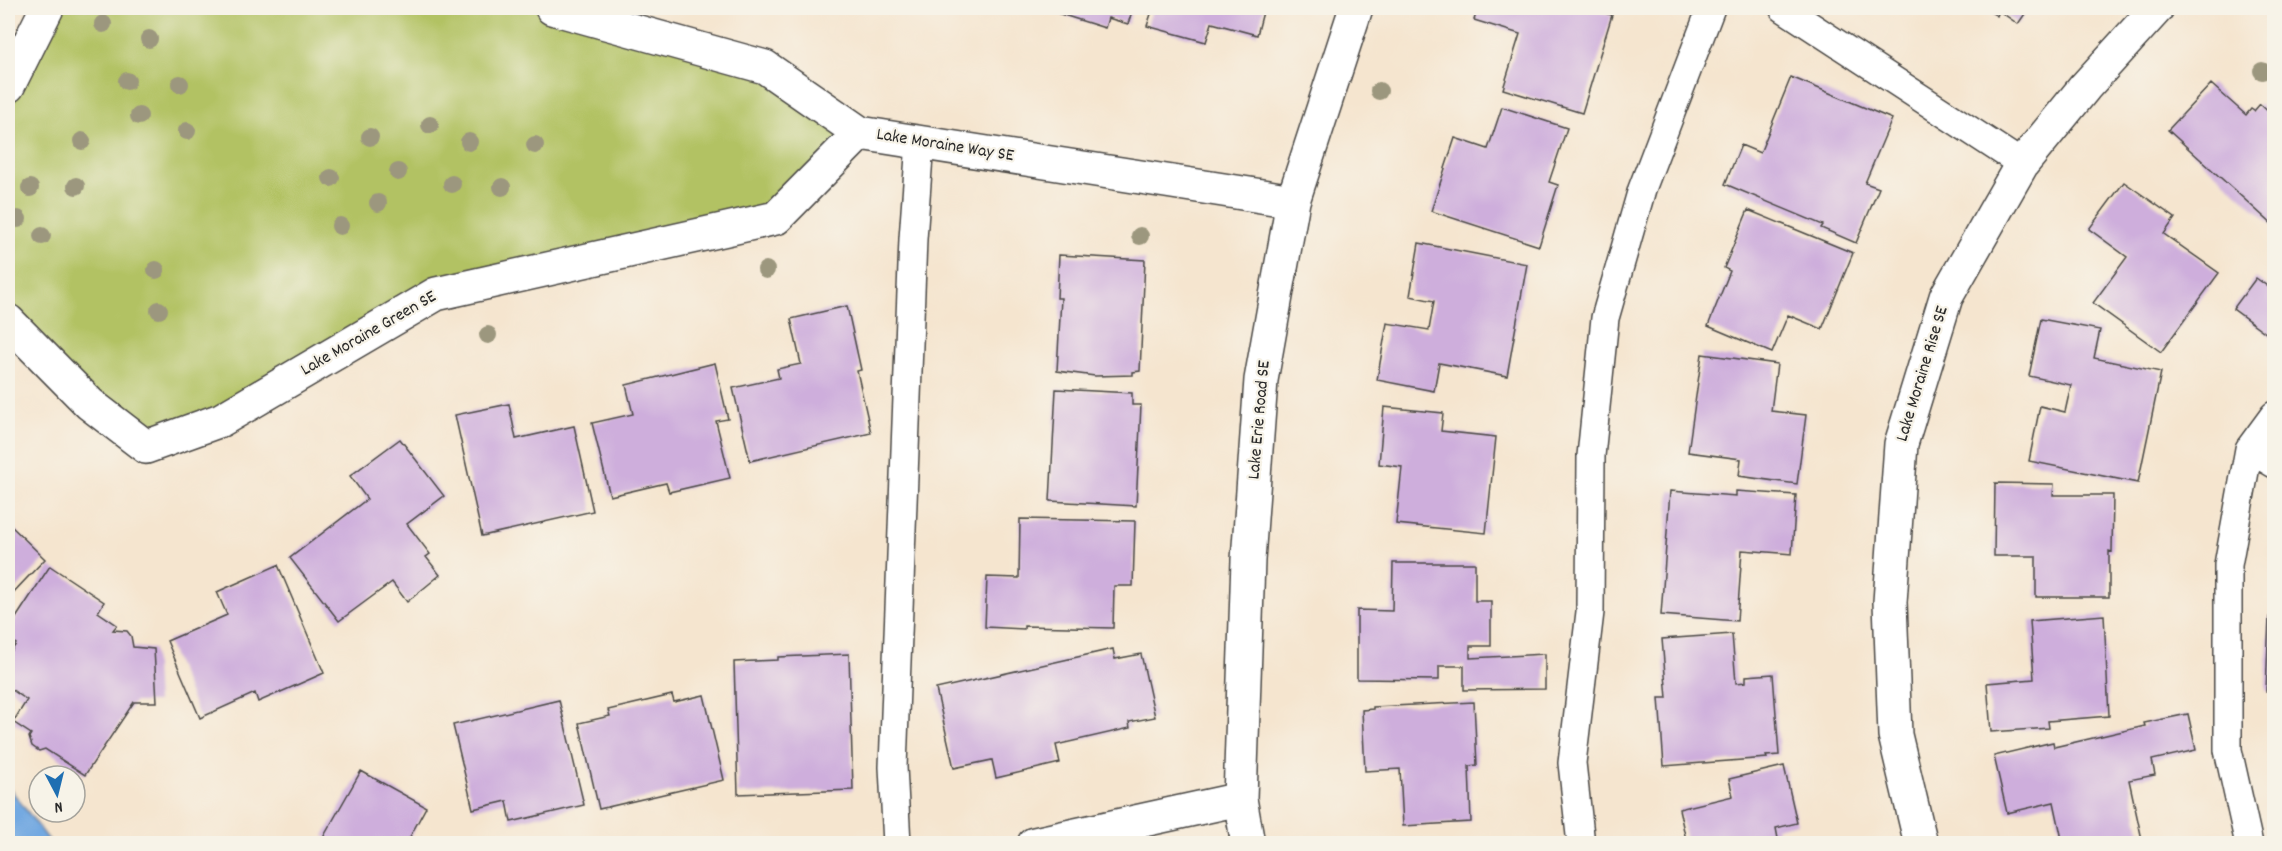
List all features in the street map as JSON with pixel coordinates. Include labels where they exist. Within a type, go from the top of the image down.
[{"type":"street","points":[[8,86],[47,8]]},
{"type":"street","name":"Lake Moraine Way SE","points":[[552,8],[765,67],[860,133],[1293,201]]},
{"type":"street","name":"Lake Erie Road SE","points":[[1248,843],[1240,799],[1248,560],[1262,380],[1293,201],[1356,8]]},
{"type":"street","name":"Lake Moraine Rise SE","points":[[1921,843],[1895,735],[1890,602],[1901,444],[1946,297],[2022,164],[2085,87],[2157,8]]},
{"type":"street","name":"Lake Moraine Green SE","points":[[8,321],[90,404],[146,447],[220,420],[436,294],[776,218],[860,133]]},
{"type":"street","points":[[1034,843],[1240,799]]},
{"type":"lane","points":[[1581,843],[1572,763],[1590,612],[1591,456],[1605,318],[1642,189],[1711,8]]},
{"type":"lane","points":[[1783,8],[2022,164]]},
{"type":"lane","points":[[897,843],[893,767],[913,239],[920,142]]},
{"type":"lane","points":[[2249,843],[2228,750],[2228,565],[2249,449],[2274,415]]},
{"type":"lane","points":[[2249,449],[2274,464]]},
{"type":"green space","points":[[47,8],[552,8],[765,67],[860,133],[776,218],[436,294],[146,447],[8,321],[8,86]]},
{"type":"water","points":[[8,786],[27,811],[27,824],[37,824],[51,843],[8,843]]},
{"type":"building","points":[[1041,8],[1133,8],[1128,24],[1108,18],[1105,28]]},
{"type":"building","points":[[1153,8],[1264,8],[1257,35],[1212,23],[1206,42],[1147,26]]},
{"type":"building","points":[[1478,8],[1586,8],[1612,15],[1582,113],[1503,89],[1520,34],[1474,20]]},
{"type":"building","points":[[1984,8],[2029,8],[2018,24],[1999,11],[1997,16]]},
{"type":"building","points":[[1791,77],[1892,119],[1865,183],[1879,188],[1856,243],[1821,228],[1823,225],[1725,184],[1741,145],[1760,153]]},
{"type":"building","points":[[2211,84],[2246,115],[2260,104],[2274,117],[2274,226],[2168,130]]},
{"type":"building","points":[[1502,107],[1567,128],[1549,182],[1558,185],[1539,246],[1431,211],[1455,138],[1488,149]]},
{"type":"building","points":[[2124,182],[2175,218],[2164,234],[2219,273],[2161,352],[2093,303],[2127,257],[2089,229]]},
{"type":"building","points":[[1748,210],[1853,253],[1822,329],[1788,315],[1772,353],[1708,326],[1730,271],[1724,268]]},
{"type":"building","points":[[1419,243],[1527,264],[1507,376],[1439,363],[1434,391],[1377,380],[1387,323],[1429,330],[1434,301],[1410,296]]},
{"type":"building","points":[[1059,255],[1145,260],[1140,371],[1133,372],[1133,375],[1095,376],[1057,371],[1061,298],[1057,298]]},
{"type":"building","points":[[2256,278],[2274,291],[2274,339],[2233,309]]},
{"type":"building","points":[[847,306],[861,370],[857,371],[871,433],[750,461],[733,388],[779,378],[777,369],[801,364],[791,319]]},
{"type":"building","points":[[2041,319],[2100,330],[2094,358],[2161,372],[2138,483],[2029,461],[2040,406],[2065,412],[2071,385],[2029,376]]},
{"type":"building","points":[[1702,354],[1777,364],[1771,411],[1806,415],[1797,484],[1739,476],[1741,459],[1688,452]]},
{"type":"building","points":[[715,363],[728,419],[716,421],[730,478],[669,492],[666,483],[610,496],[592,423],[633,414],[626,385]]},
{"type":"building","points":[[1056,389],[1132,393],[1132,405],[1141,405],[1136,506],[1050,501]]},
{"type":"building","points":[[509,404],[516,439],[574,426],[593,511],[482,536],[455,415]]},
{"type":"building","points":[[1384,407],[1443,413],[1441,431],[1496,437],[1486,533],[1396,524],[1402,467],[1379,464]]},
{"type":"building","points":[[400,439],[444,496],[407,524],[430,554],[426,557],[440,575],[407,602],[392,582],[339,621],[290,558],[367,499],[350,476]]},
{"type":"building","points":[[1995,483],[2054,484],[2053,495],[2113,495],[2112,552],[2109,551],[2109,597],[2036,597],[2036,556],[1994,556]]},
{"type":"building","points":[[1670,491],[1736,496],[1736,491],[1796,495],[1792,554],[1742,550],[1737,621],[1661,615]]},
{"type":"building","points":[[1020,519],[1135,521],[1133,586],[1114,586],[1113,628],[985,627],[987,577],[1019,578]]},
{"type":"building","points":[[8,523],[45,559],[8,598]]},
{"type":"building","points":[[1393,563],[1475,563],[1475,601],[1491,601],[1491,646],[1470,646],[1470,658],[1545,654],[1545,689],[1464,690],[1464,666],[1439,666],[1439,680],[1357,679],[1357,610],[1392,611]]},
{"type":"building","points":[[278,565],[324,673],[258,702],[255,693],[200,718],[167,641],[227,615],[217,592]]},
{"type":"building","points":[[50,566],[104,602],[98,612],[117,625],[113,630],[127,631],[131,636],[133,647],[154,649],[157,702],[134,702],[87,772],[87,764],[68,764],[45,749],[39,751],[32,746],[29,737],[31,734],[13,722],[27,700],[8,687],[8,656],[16,644],[8,638],[8,630]]},
{"type":"building","points":[[2104,615],[2109,716],[2048,721],[2049,728],[1991,732],[1987,683],[2034,679],[2030,621]]},
{"type":"building","points":[[2269,617],[2274,617],[2274,691],[2266,691]]},
{"type":"building","points":[[1732,634],[1736,683],[1746,682],[1746,676],[1773,674],[1779,755],[1766,756],[1767,758],[1664,766],[1659,698],[1667,698],[1662,639]]},
{"type":"building","points":[[1113,649],[1115,659],[1141,654],[1155,717],[1129,722],[1130,728],[1056,745],[1060,763],[996,778],[992,760],[954,768],[936,689]]},
{"type":"building","points":[[849,654],[853,790],[738,794],[734,662],[778,660],[778,657]]},
{"type":"building","points":[[672,695],[674,702],[704,695],[724,780],[599,809],[579,723],[610,716],[608,710]]},
{"type":"building","points":[[559,700],[584,805],[511,822],[507,801],[473,809],[453,725]]},
{"type":"building","points":[[1474,702],[1477,765],[1469,766],[1471,822],[1403,826],[1400,769],[1365,771],[1362,710],[1373,709],[1373,707]]},
{"type":"building","points":[[2188,714],[2196,750],[2152,760],[2155,775],[2129,780],[2143,844],[2063,844],[2054,802],[2007,813],[1994,756],[2053,742],[2054,747]]},
{"type":"building","points":[[1784,766],[1797,823],[1776,828],[1779,844],[1687,844],[1679,809],[1733,796],[1729,779]]},
{"type":"building","points":[[361,771],[426,807],[406,844],[324,844],[327,838],[324,836]]}]
